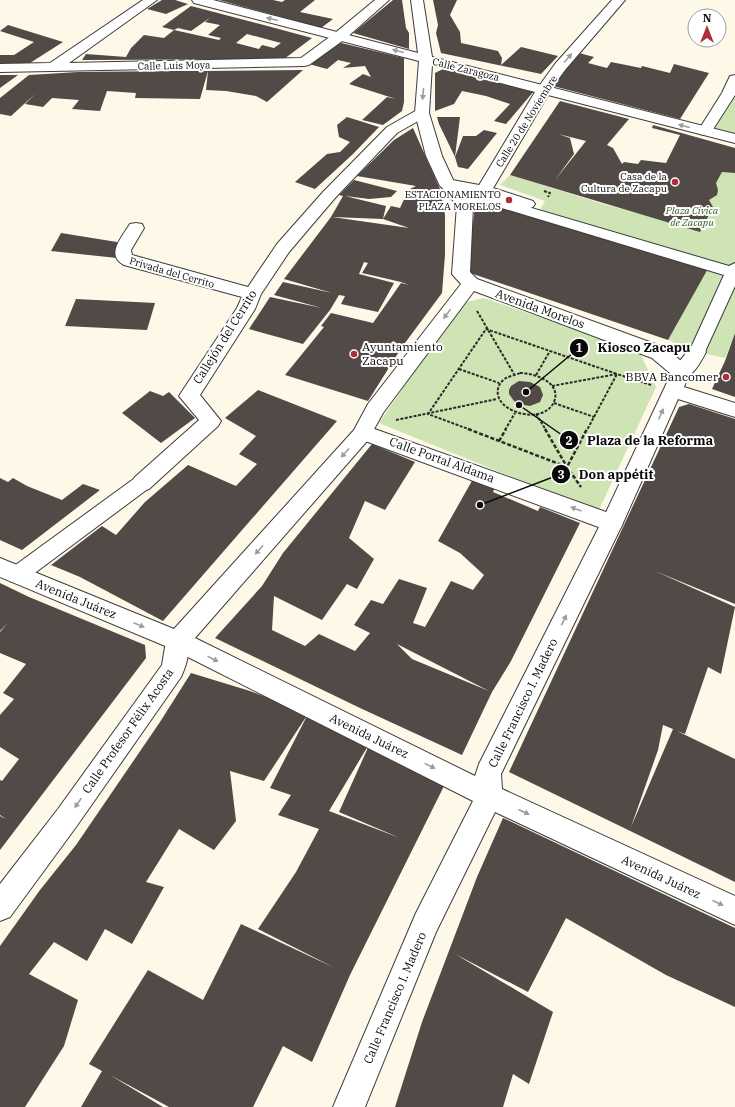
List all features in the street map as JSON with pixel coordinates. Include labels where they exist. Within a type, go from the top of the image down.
[{"type":"street","points":[[53,67],[151,0]]},
{"type":"street","name":"Calle Zaragoza","points":[[198,0],[735,140]]},
{"type":"street","name":"Calle Luis Moya","points":[[0,68],[304,62],[340,36],[383,0]]},
{"type":"street","points":[[417,0],[426,59],[422,112],[434,156],[448,184],[475,197],[734,271],[697,352]]},
{"type":"street","name":"Calle 20 de Noviembre","points":[[475,197],[544,89],[560,67],[619,0]]},
{"type":"street","points":[[705,131],[735,80]]},
{"type":"street","name":"Callejón del Cerrito","points":[[8,571],[142,483],[211,421],[189,396],[246,309],[252,294],[283,248],[329,195],[392,130],[422,112]]},
{"type":"street","points":[[448,184],[475,197],[527,204]]},
{"type":"street","points":[[178,641],[361,435],[375,409],[471,283],[461,274],[475,197]]},
{"type":"street","name":"Privada del Cerrito","points":[[136,228],[123,250],[124,258],[130,261],[252,294]]},
{"type":"street","name":"Avenida Morelos","points":[[471,283],[659,353],[670,383],[735,410]]},
{"type":"street","name":"Calle Francisco I. Madero","points":[[349,1107],[426,923],[489,796],[488,773],[612,523],[670,383],[691,362],[697,352]]},
{"type":"street","name":"Calle Portal Aldama","points":[[361,435],[369,434],[612,523]]},
{"type":"street","name":"Avenida Juárez","points":[[8,571],[178,641],[489,796],[735,911]]},
{"type":"street","name":"Calle Profesor Félix Acosta","points":[[0,907],[67,818],[173,669],[178,641]]},
{"type":"path","points":[[474,306],[486,329],[514,374]]},
{"type":"path","points":[[486,329],[617,374],[670,383]]},
{"type":"path","points":[[428,414],[486,329]]},
{"type":"path","points":[[536,375],[550,351]]},
{"type":"path","points":[[459,369],[499,383]]},
{"type":"path","points":[[520,373],[536,375],[546,380],[555,392],[554,403],[546,410],[530,415],[515,413],[503,406],[496,392],[499,383],[503,379],[514,374],[520,373]]},
{"type":"path","points":[[552,386],[617,374]]},
{"type":"path","points":[[567,467],[617,374]]},
{"type":"path","points":[[393,420],[428,414],[498,398]]},
{"type":"path","points":[[554,403],[594,417]]},
{"type":"path","points":[[499,441],[515,413]]},
{"type":"path","points":[[428,414],[567,467]]},
{"type":"path","points":[[536,414],[567,467]]},
{"type":"green space","points":[[735,93],[735,140],[705,131]]},
{"type":"green space","name":"Plaza Civica de Zacapu","points":[[687,135],[735,148],[735,333],[725,358],[697,352],[668,340],[538,214],[545,201],[500,185],[510,175],[644,215]]},
{"type":"green space","points":[[484,298],[639,351],[656,387],[598,512],[379,423],[462,303]]},
{"type":"building","points":[[162,0],[175,0],[188,4],[166,14],[147,9]]},
{"type":"building","points":[[219,0],[273,0],[282,2],[285,0],[315,0],[300,12],[333,19],[321,28]]},
{"type":"building","points":[[393,0],[402,0],[406,28],[409,33],[409,49],[353,33]]},
{"type":"building","points":[[433,0],[457,0],[450,15],[460,32],[461,43],[498,51],[502,58],[501,65],[521,47],[558,56],[541,74],[441,53],[436,33],[438,25]]},
{"type":"building","points":[[191,6],[312,38],[284,59],[82,60],[86,54],[126,57],[131,48],[144,35],[164,38],[174,30],[162,27]],"holes":[[[211,17],[205,22],[220,25],[208,35],[221,38],[219,40],[174,30],[178,28],[191,31]],[[247,34],[281,43],[274,48],[262,45],[259,49],[236,43]]]},
{"type":"building","points":[[8,25],[63,42],[30,63],[0,63],[0,55],[14,55],[34,42],[0,31]]},
{"type":"building","points":[[337,42],[404,58],[404,102],[402,111],[383,125],[362,120],[387,97],[396,99],[349,84],[363,74],[371,77],[365,66],[343,68],[351,63],[338,60],[327,69],[309,64]]},
{"type":"building","points":[[579,53],[594,57],[588,63],[607,68],[611,62],[641,68],[642,66],[670,73],[674,64],[709,73],[680,119],[553,86]]},
{"type":"building","points":[[443,69],[534,91],[506,124],[494,121],[510,104],[486,96],[462,91],[454,104],[435,111],[435,73]]},
{"type":"building","points":[[303,70],[267,102],[256,96],[226,91],[206,90],[208,71]]},
{"type":"building","points":[[208,71],[200,99],[135,98],[136,93],[107,91],[100,111],[72,109],[79,100],[52,98],[43,107],[25,104],[35,94],[11,116],[0,114],[0,98],[29,75],[78,72]]},
{"type":"building","points":[[0,75],[18,75],[0,88]]},
{"type":"building","points":[[560,101],[629,119],[607,145],[613,148],[622,164],[624,162],[638,164],[641,160],[666,163],[680,135],[652,128],[653,125],[735,148],[735,173],[722,172],[716,183],[718,190],[717,195],[709,200],[713,207],[700,232],[510,175]],"holes":[[[558,134],[586,141],[555,180],[574,154],[570,138]]]},
{"type":"building","points":[[347,117],[379,127],[353,154],[315,189],[295,182],[327,154],[340,152],[350,142],[339,137],[337,125]]},
{"type":"building","points":[[437,117],[460,117],[455,157],[439,124]]},
{"type":"building","points":[[413,128],[440,189],[445,215],[445,255],[442,293],[402,347],[368,401],[285,375],[324,327],[321,326],[331,313],[373,323],[401,283],[409,285],[362,273],[368,263],[364,262],[359,274],[394,283],[378,312],[341,304],[345,296],[339,295],[330,310],[303,344],[249,329],[270,297],[322,308],[274,295],[283,282],[332,293],[284,279],[331,217],[343,196],[339,195],[354,180],[397,191],[391,197],[369,199],[345,196],[386,206],[383,219],[391,206],[400,208],[407,193],[404,192],[416,186],[357,176],[394,140]],"holes":[[[332,217],[383,219],[409,228]]]},
{"type":"building","points":[[484,130],[497,133],[468,169],[458,167],[455,157],[463,136],[476,136]]},
{"type":"building","points":[[481,200],[710,265],[668,340],[467,272],[475,206]]},
{"type":"building","points":[[61,233],[117,242],[117,258],[51,251]]},
{"type":"building","points":[[76,299],[155,303],[147,330],[65,326]]},
{"type":"building","name":"BBVA Bancomer","points":[[735,333],[735,397],[712,389],[725,361]]},
{"type":"building","points":[[519,381],[530,382],[540,387],[543,395],[540,402],[530,406],[514,401],[509,394],[509,390],[511,386]]},
{"type":"building","points":[[258,390],[337,421],[163,621],[80,577],[51,565],[102,526],[116,535],[145,502],[188,465],[236,486],[257,464],[239,454],[256,436],[225,418]]},
{"type":"building","points":[[150,391],[163,396],[169,392],[195,418],[161,443],[122,413]]},
{"type":"building","points":[[689,404],[735,419],[735,604],[655,571],[735,607],[721,674],[708,667],[685,734],[677,731],[735,759],[735,882],[509,772],[679,407]],"holes":[[[663,725],[673,729],[631,827],[658,750]]]},
{"type":"building","points":[[372,444],[415,462],[385,510],[365,501],[349,538],[374,559],[357,589],[347,584],[322,620],[274,596],[272,630],[305,646],[319,634],[355,651],[370,633],[354,625],[371,600],[383,604],[399,579],[427,588],[413,623],[425,627],[451,581],[473,590],[484,575],[460,553],[438,541],[473,479],[495,487],[493,492],[538,511],[540,507],[580,523],[511,661],[492,692],[462,755],[215,638],[262,586],[283,553]],"holes":[[[397,644],[489,691],[412,659]]]},
{"type":"building","points":[[0,478],[8,482],[13,478],[27,486],[62,500],[83,484],[100,490],[22,550],[0,540]]},
{"type":"building","points":[[0,583],[29,597],[145,645],[146,658],[0,850],[0,816],[6,819],[0,815],[0,780],[2,781],[19,759],[0,747],[0,715],[14,699],[3,693],[26,664],[0,653],[0,632],[8,623],[0,631]]},
{"type":"building","points":[[191,673],[250,691],[309,713],[448,778],[350,975],[312,1062],[283,1046],[253,1107],[169,1107],[110,1075],[163,1107],[81,1107],[102,1071],[89,1064],[148,970],[203,1000],[241,924],[335,968],[258,929],[296,872],[319,829],[278,815],[291,795],[270,788],[308,714],[264,781],[230,771],[236,821],[214,850],[179,829],[146,882],[164,887],[132,944],[105,929],[87,961],[54,942],[29,974],[78,1000],[64,1046],[25,1107],[0,1107],[0,946],[40,890],[76,845],[160,722]],"holes":[[[371,742],[339,812],[400,838],[329,811]]]},
{"type":"building","points":[[503,818],[735,928],[735,1007],[666,975],[566,918],[528,992],[455,954],[553,1012],[529,1084],[513,1074],[503,1107],[395,1107],[422,1022],[477,877]]},
{"type":"place","name":"Casa de la Cultura de Zacapu","points":[[675,182]]},
{"type":"place","name":"ESTACIONAMIENTO PLAZA MORELOS","points":[[509,200]]},
{"type":"place","name":"Ayuntamiento Zacapu","points":[[354,354]]},
{"type":"place","name":"BBVA Bancomer","points":[[726,377]]},
{"type":"place","name":"Kiosco Zacapu","points":[[526,392]]},
{"type":"place","name":"Plaza de la Reforma","points":[[519,405]]},
{"type":"place","name":"Don appétit","points":[[480,505]]}]
